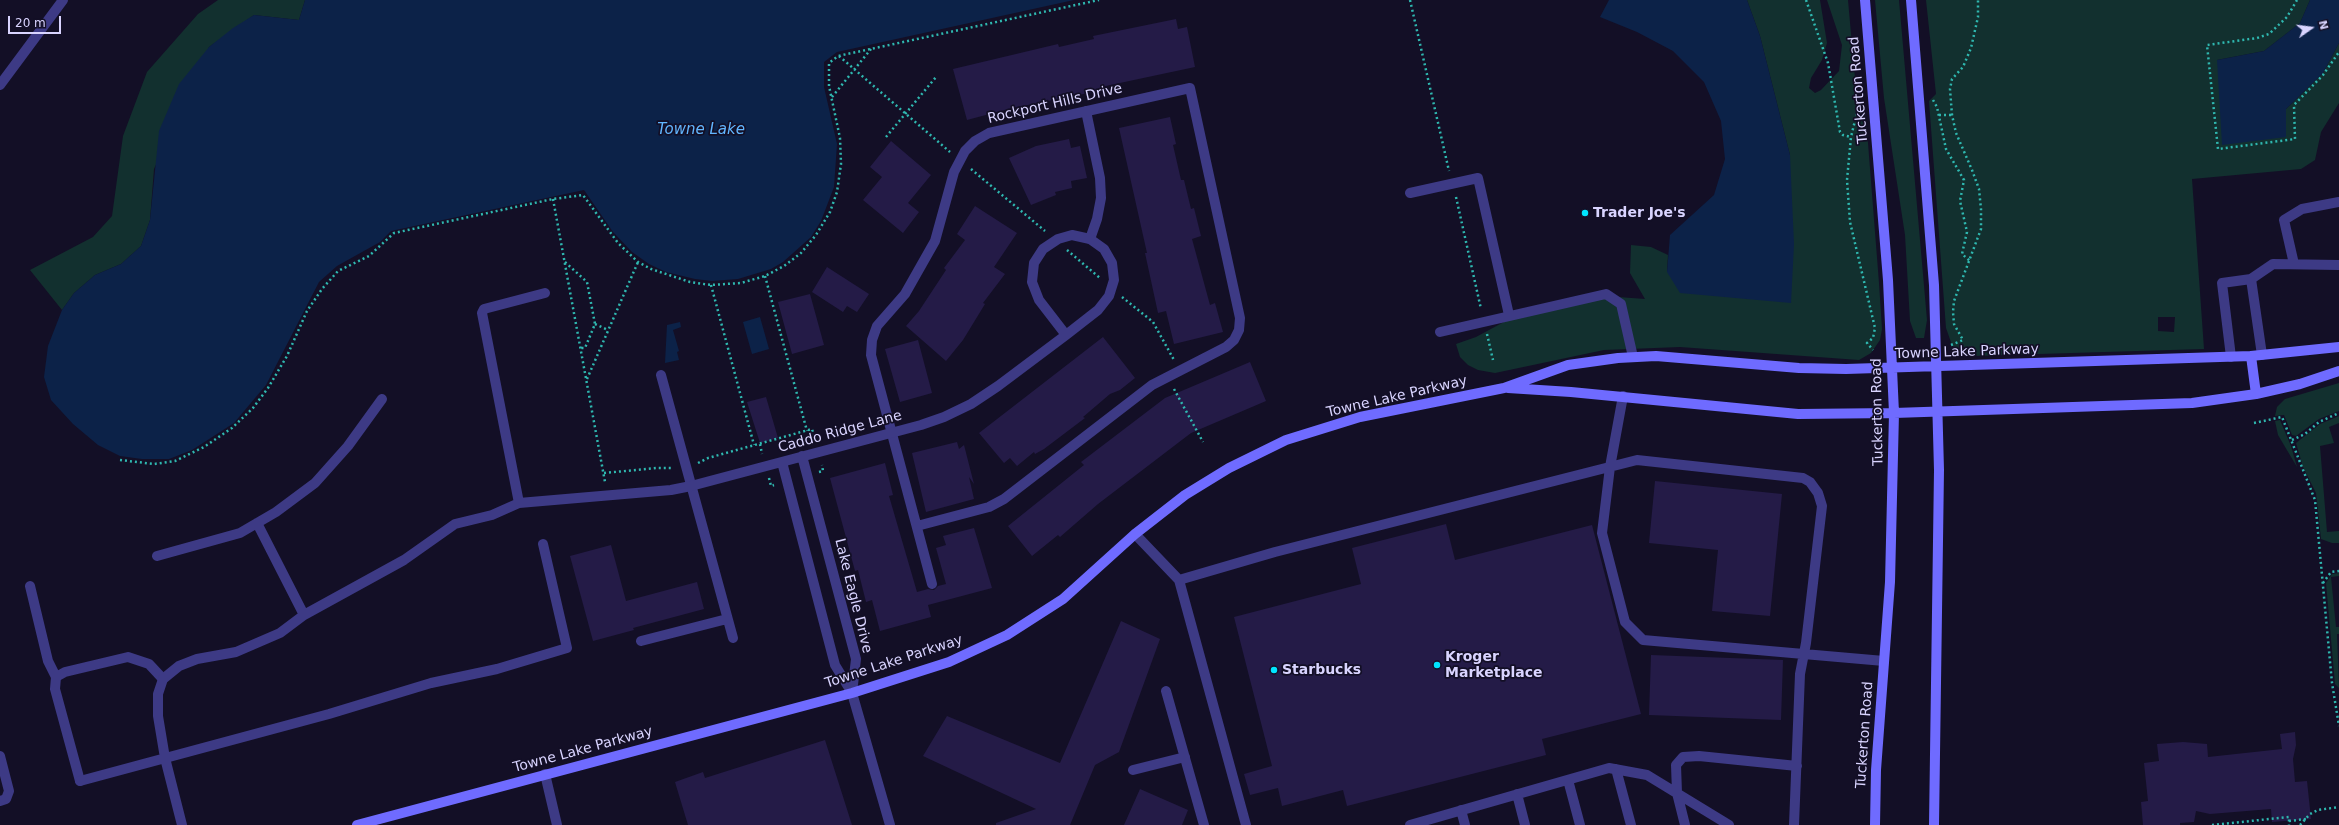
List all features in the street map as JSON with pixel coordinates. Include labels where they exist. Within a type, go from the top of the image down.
[{"type":"street","points":[[0,85],[63,0]]},
{"type":"street","name":"Tuckerton Road","points":[[1865,0],[1883,202],[1894,413],[1892,532],[1874,825]]},
{"type":"street","points":[[1910,0],[1933,278],[1938,411],[1939,470],[1934,825]]},
{"type":"street","name":"Rockport Hills Drive","points":[[932,584],[871,355],[872,340],[877,326],[905,294],[935,241],[954,172],[965,151],[975,141],[989,133],[1190,88],[1240,318],[1239,330],[1234,340],[1226,347],[1179,370]]},
{"type":"street","points":[[1086,111],[1100,178],[1101,198],[1090,239]]},
{"type":"street","points":[[1410,193],[1478,178],[1510,315]]},
{"type":"street","points":[[2294,264],[2284,220],[2302,209],[2339,202]]},
{"type":"street","name":"Caddo Ridge Lane","points":[[163,679],[179,666],[196,659],[236,652],[280,633],[304,615],[404,560],[456,524],[492,515],[519,503],[671,490],[691,486],[944,417],[971,404],[998,386],[1066,335],[1098,310],[1110,296],[1114,280],[1112,262],[1104,249],[1090,239],[1072,235],[1055,240],[1043,249],[1034,263],[1032,282],[1039,300],[1066,335]]},
{"type":"street","points":[[2231,357],[2222,283],[2251,279],[2273,264],[2339,265]]},
{"type":"street","points":[[2251,279],[2262,355]]},
{"type":"street","points":[[519,503],[482,313],[484,309],[545,294]]},
{"type":"street","points":[[1440,332],[1606,294],[1621,304],[1633,357]]},
{"type":"street","name":"Towne Lake Parkway","points":[[357,825],[852,693],[949,662],[1007,635],[1063,599],[1135,534],[1185,495],[1229,468],[1286,440],[1360,417],[1504,388],[1568,365],[1633,357],[1701,358],[1799,368],[1892,368],[2231,357],[2339,347]]},
{"type":"street","points":[[2251,356],[2256,394]]},
{"type":"street","points":[[917,526],[989,507],[1004,499],[1152,385],[1179,370]]},
{"type":"street","name":"Towne Lake Parkway","points":[[1504,388],[1622,396],[1798,414],[1894,413],[2151,406],[2192,403],[2256,394],[2300,384],[2339,371]]},
{"type":"street","points":[[661,375],[733,638]]},
{"type":"street","points":[[1622,396],[1610,467],[1602,533],[1625,622],[1643,640],[1884,661]]},
{"type":"street","points":[[157,556],[240,533],[276,512],[315,483],[348,446],[382,400]]},
{"type":"street","name":"Lake Eagle Drive","points":[[802,456],[856,659],[852,693]]},
{"type":"street","points":[[1180,580],[1283,550],[1637,460],[1803,478],[1810,482],[1818,493],[1822,506],[1804,654],[1800,674],[1794,825]]},
{"type":"street","points":[[782,462],[835,665],[852,693],[890,825]]},
{"type":"street","points":[[257,523],[304,615]]},
{"type":"street","points":[[1135,534],[1180,580],[1246,825]]},
{"type":"street","points":[[30,586],[48,661],[56,677],[55,690],[80,781],[329,714],[431,683],[497,669],[568,648],[543,544]]},
{"type":"street","points":[[641,641],[727,619]]},
{"type":"street","points":[[56,677],[66,672],[128,657],[149,664],[163,679],[158,694],[158,716],[165,758],[182,825]]},
{"type":"street","points":[[1166,690],[1204,825]]},
{"type":"street","points":[[0,756],[9,791],[6,799],[0,800]]},
{"type":"street","points":[[1685,825],[1677,793],[1676,765],[1683,757],[1699,756],[1797,766]]},
{"type":"street","points":[[1133,770],[1185,757]]},
{"type":"street","points":[[1412,825],[1609,768],[1647,775],[1729,825]]},
{"type":"street","points":[[1616,769],[1631,825]]},
{"type":"street","points":[[545,774],[557,825]]},
{"type":"street","points":[[1568,780],[1580,825]]},
{"type":"street","points":[[1517,794],[1525,825]]},
{"type":"street","points":[[1461,810],[1465,825]]},
{"type":"path","points":[[120,460],[154,464],[175,461],[204,447],[232,428],[253,408],[268,388],[287,356],[307,311],[322,289],[338,271],[369,256],[394,233],[553,199],[583,196],[618,243],[638,262],[665,274],[711,285],[741,283],[765,276],[784,266],[801,253],[816,235],[830,212],[837,192],[841,164],[840,138],[829,86],[829,63],[838,56],[1099,0]]},
{"type":"path","points":[[1806,0],[1828,62],[1840,132],[1843,135],[1851,137]]},
{"type":"path","points":[[1951,345],[1963,340],[1954,324],[1952,312],[1954,301],[1981,228],[1981,209],[1978,189],[1956,133],[1952,115],[1951,84],[1952,79],[1963,67],[1971,48],[1978,17],[1978,0]]},
{"type":"path","points":[[2297,0],[2288,17],[2277,29],[2269,34],[2257,38],[2207,45],[2218,149],[2295,139],[2294,105],[2323,75],[2339,52]]},
{"type":"path","points":[[832,97],[872,49]]},
{"type":"path","points":[[838,56],[1153,322],[1179,370]]},
{"type":"path","points":[[886,137],[936,77]]},
{"type":"path","points":[[1860,96],[1851,137],[1847,180],[1850,222],[1875,328],[1873,338],[1868,343],[1873,350]]},
{"type":"path","points":[[1932,97],[1939,115],[1946,149],[1964,180],[1960,201],[1967,232],[1962,254],[1970,261]]},
{"type":"path","points":[[1939,115],[1952,115]]},
{"type":"path","points":[[553,199],[604,473],[603,496]]},
{"type":"path","points":[[564,261],[587,282],[595,324],[585,348],[581,348]]},
{"type":"path","points":[[586,380],[638,262]]},
{"type":"path","points":[[765,276],[806,431]]},
{"type":"path","points":[[711,285],[754,445]]},
{"type":"path","points":[[595,324],[608,330]]},
{"type":"path","points":[[1168,376],[1203,442]]},
{"type":"path","points":[[2292,440],[2305,434],[2319,422],[2339,413]]},
{"type":"path","points":[[2254,423],[2282,417],[2292,440],[2299,464],[2315,500],[2332,683],[2339,726]]},
{"type":"path","points":[[604,473],[657,468],[687,472],[708,458],[812,429]]},
{"type":"path","points":[[2323,583],[2331,572],[2339,571]]},
{"type":"path","points":[[2300,825],[2318,810],[2339,808]]},
{"type":"path","points":[[2212,825],[2289,817],[2289,820],[2306,819]]},
{"type":"path","points":[[2289,820],[2289,825]]},
{"type":"green space","points":[[218,0],[305,0],[299,20],[254,15],[209,47],[154,169],[150,220],[141,246],[121,264],[95,275],[74,293],[62,310],[30,270],[93,237],[112,216],[123,136],[147,72],[198,14]]},
{"type":"green space","points":[[1747,0],[1820,0],[1827,43],[1822,60],[1811,78],[1809,88],[1815,93],[1821,90],[1839,71],[1842,45],[1827,0],[1848,0],[1857,101],[1865,105],[1882,329],[1880,340],[1871,353],[1859,360],[1680,347],[1604,350],[1495,373],[1478,370],[1468,365],[1460,357],[1456,344],[1476,337],[1515,316],[1591,295],[1645,299],[1630,273],[1631,245],[1651,247],[1668,255],[1667,272],[1790,155],[1760,36]]},
{"type":"green space","points":[[1875,0],[1899,0],[1927,320],[1924,338],[1916,338],[1910,321],[1905,235],[1884,98]]},
{"type":"green space","points":[[1926,0],[2310,0],[2300,23],[2264,51],[2217,60],[2286,109],[2323,73],[2339,43],[2339,103],[2321,132],[2315,160],[2301,169],[2192,179],[2204,349],[1973,356],[1959,353],[1952,345],[1946,328],[1929,101],[1936,94]],"holes":[[[2158,317],[2175,317],[2174,332],[2158,331]]]},
{"type":"green space","points":[[2339,383],[2339,411],[2319,419],[2296,436],[2292,435],[2284,415],[2275,416],[2277,407],[2285,399]]},
{"type":"green space","points":[[2339,416],[2339,423],[2329,427],[2334,443],[2320,446],[2327,532],[2339,531],[2339,543],[2332,543],[2321,539],[2316,493],[2303,467],[2296,443],[2320,424]]},
{"type":"green space","points":[[2280,420],[2291,446],[2297,467],[2278,435],[2275,421]]},
{"type":"green space","points":[[2339,573],[2339,576],[2331,577],[2336,627],[2339,627],[2339,634],[2337,634],[2339,688],[2335,684],[2326,583],[2332,574]]},
{"type":"water","name":"Towne Lake","points":[[305,0],[1074,0],[837,52],[824,62],[824,87],[837,144],[834,187],[821,221],[811,237],[783,262],[771,269],[738,279],[712,281],[695,279],[666,272],[649,264],[632,252],[613,232],[584,190],[391,231],[380,242],[337,266],[319,282],[266,385],[234,423],[192,450],[169,459],[142,459],[120,456],[98,445],[73,424],[51,400],[44,377],[48,346],[62,310],[74,293],[95,275],[121,264],[141,246],[150,220],[159,131],[179,84],[209,47],[233,28],[254,15],[299,20]]},
{"type":"water","points":[[1609,0],[1747,0],[1760,36],[1790,155],[1794,244],[1791,303],[1680,293],[1667,272],[1670,235],[1714,195],[1725,159],[1721,121],[1704,82],[1673,51],[1637,32],[1600,17]]},
{"type":"water","points":[[2310,0],[2339,0],[2339,43],[2323,73],[2286,109],[2286,137],[2222,145],[2217,60],[2264,51],[2300,23]]},
{"type":"water","points":[[760,317],[769,349],[752,354],[743,322]]},
{"type":"water","points":[[680,322],[681,327],[673,330],[679,351],[677,352],[679,360],[665,363],[667,325]]},
{"type":"building","points":[[1176,19],[1178,29],[1187,27],[1195,67],[1101,87],[1102,90],[1012,108],[967,120],[953,69],[1058,44],[1059,47],[1094,39],[1093,36]]},
{"type":"building","points":[[1170,117],[1176,144],[1173,145],[1181,180],[1184,180],[1191,209],[1194,208],[1201,236],[1192,239],[1210,305],[1215,303],[1223,332],[1174,344],[1166,311],[1158,313],[1145,253],[1147,253],[1119,128]]},
{"type":"building","points":[[1069,139],[1071,148],[1080,146],[1087,178],[1071,181],[1072,188],[1055,192],[1056,195],[1031,205],[1009,158],[1036,146]]},
{"type":"building","points":[[891,141],[931,175],[908,203],[919,212],[903,233],[863,200],[882,177],[870,167]]},
{"type":"building","points":[[975,206],[1017,233],[994,267],[1005,274],[983,303],[985,304],[963,340],[946,361],[906,326],[919,311],[946,270],[944,268],[965,240],[957,234]]},
{"type":"building","points":[[827,267],[869,294],[857,312],[847,306],[843,312],[812,292]]},
{"type":"building","points":[[810,294],[824,345],[792,354],[778,302]]},
{"type":"building","points":[[1103,337],[1135,378],[1120,390],[1110,394],[1083,417],[1085,418],[1044,449],[1035,454],[1034,452],[1017,466],[1010,458],[1004,463],[979,433]]},
{"type":"building","points":[[918,340],[932,393],[900,402],[885,349]]},
{"type":"building","points":[[1250,362],[1266,401],[1191,433],[1098,504],[1060,537],[1058,535],[1032,556],[1008,526],[1084,465],[1081,462],[1165,398]]},
{"type":"building","points":[[766,397],[778,438],[760,443],[747,402]]},
{"type":"building","points":[[957,442],[959,449],[964,445],[974,484],[969,477],[974,499],[926,512],[912,453]]},
{"type":"building","points":[[885,463],[893,495],[889,496],[917,592],[928,589],[934,590],[938,586],[946,584],[936,548],[946,545],[943,536],[974,528],[992,588],[928,605],[931,617],[880,631],[872,600],[866,602],[858,570],[855,571],[830,478]]},
{"type":"building","points":[[1655,481],[1782,494],[1770,616],[1712,611],[1718,550],[1649,543]]},
{"type":"building","name":"Kroger Marketplace","points":[[1446,524],[1455,560],[1592,525],[1641,714],[1542,739],[1546,755],[1347,806],[1343,790],[1282,806],[1278,788],[1250,795],[1244,774],[1272,766],[1234,617],[1361,584],[1352,548]]},
{"type":"building","points":[[611,545],[626,601],[697,582],[704,609],[633,628],[634,630],[593,641],[570,556]]},
{"type":"building","points":[[1121,621],[1160,639],[1119,752],[1095,765],[1070,825],[996,825],[996,823],[1036,809],[923,756],[947,716],[1060,763]]},
{"type":"building","points":[[1651,655],[1783,660],[1781,720],[1649,715]]},
{"type":"building","points":[[2295,732],[2296,745],[2293,759],[2295,782],[2307,781],[2311,819],[2272,822],[2271,809],[2210,814],[2196,811],[2194,822],[2180,823],[2180,825],[2143,825],[2141,802],[2148,801],[2144,763],[2159,761],[2157,744],[2183,742],[2207,744],[2208,757],[2282,749],[2280,734]]},
{"type":"building","points":[[825,740],[852,825],[688,825],[675,782],[703,772],[705,778]]},
{"type":"building","points":[[1140,789],[1188,810],[1182,825],[1124,825]]},
{"type":"place","name":"Trader Joe's","points":[[1585,213]]},
{"type":"place","name":"Kroger Marketplace","points":[[1437,665]]},
{"type":"place","name":"Starbucks","points":[[1274,670]]}]
